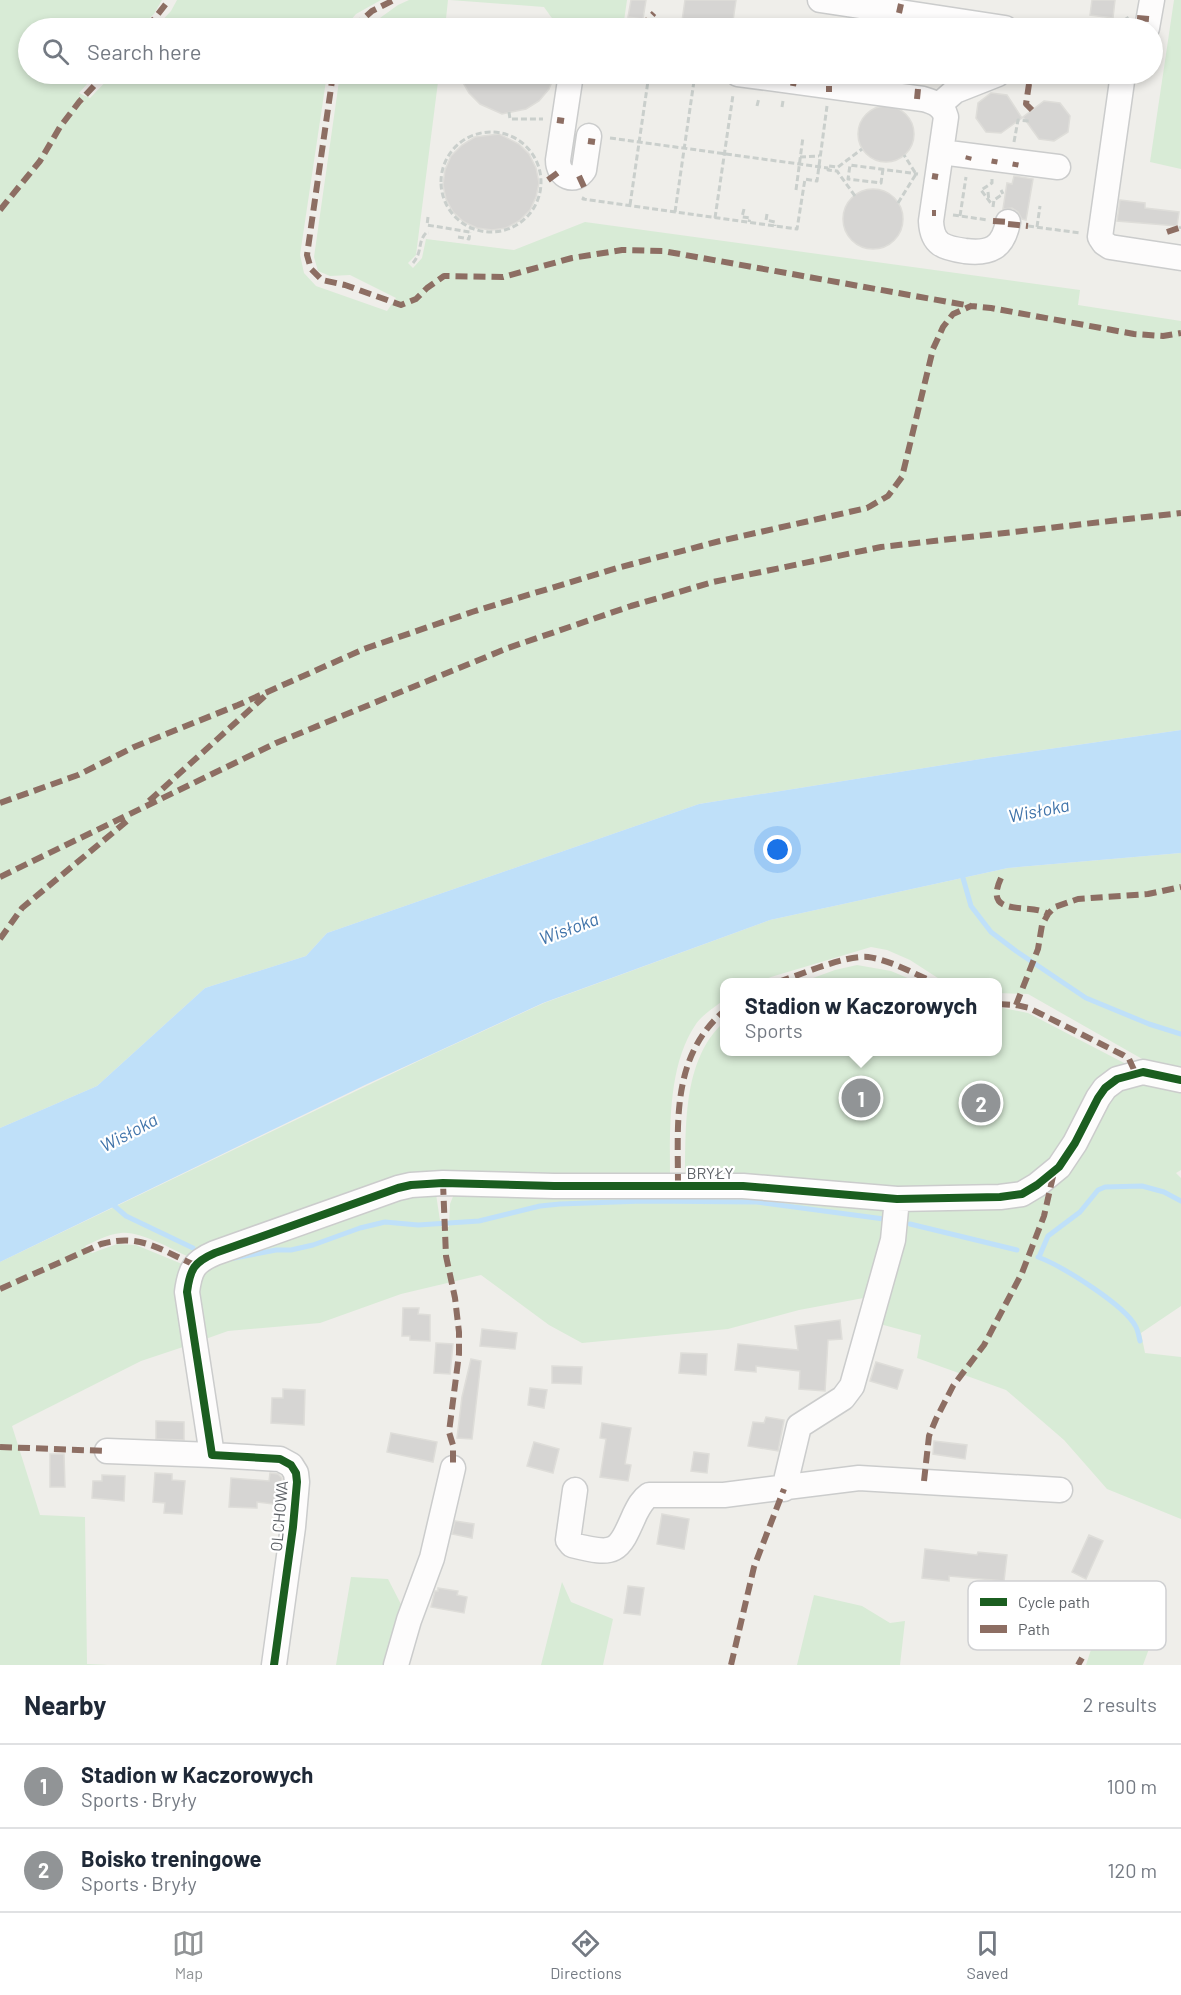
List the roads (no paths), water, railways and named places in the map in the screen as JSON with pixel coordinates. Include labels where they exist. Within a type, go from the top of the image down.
[{"type":"street","points":[[820,0],[939,18]]},
{"type":"street","points":[[1149,18],[1152,0]]},
{"type":"street","points":[[569,84],[558,160],[558,169],[561,174],[573,177],[581,174],[598,138]]},
{"type":"street","points":[[735,84],[923,99],[939,105],[946,117],[931,221],[932,232],[940,245],[948,249],[975,252],[989,250],[1000,243],[1005,234],[1002,215]]},
{"type":"street","points":[[939,105],[955,91],[973,84]]},
{"type":"street","points":[[1122,84],[1100,237],[1110,247],[1181,258]]},
{"type":"street","points":[[941,152],[1058,167]]},
{"type":"street","name":"BRYŁY","points":[[212,1455],[187,1292],[188,1280],[195,1265],[214,1252],[411,1185],[443,1183],[554,1186],[743,1186],[897,1199],[1000,1197],[1022,1194],[1059,1167],[1075,1143],[1098,1098],[1105,1088],[1117,1079],[1143,1072],[1181,1080]]},
{"type":"street","points":[[784,1489],[799,1426],[843,1398],[852,1386],[893,1240],[897,1199]]},
{"type":"street","points":[[107,1451],[212,1455]]},
{"type":"street","name":"OLCHOWA","points":[[212,1455],[280,1459],[291,1465],[296,1473],[293,1527],[274,1665]]},
{"type":"street","points":[[396,1665],[408,1620],[432,1558],[453,1468]]},
{"type":"street","points":[[575,1490],[568,1540],[572,1545],[604,1550],[620,1546],[637,1509],[643,1499],[649,1495],[724,1495],[859,1478],[1060,1490]]},
{"type":"water","name":"Wisłoka","points":[[1181,730],[1181,853],[1008,868],[770,920],[543,1003],[365,1085],[0,1262],[0,1128],[97,1086],[205,988],[306,956],[327,933],[699,804],[993,757]]},
{"type":"waterway","points":[[961,871],[971,906],[991,932],[1016,951],[1086,998],[1149,1024],[1181,1034]]},
{"type":"waterway","points":[[1039,1257],[1048,1236],[1080,1212],[1098,1190],[1105,1187],[1142,1186],[1164,1192],[1181,1201]]},
{"type":"waterway","points":[[229,1259],[313,1245],[360,1228],[385,1222],[418,1225],[479,1221],[540,1206],[560,1204],[643,1201],[757,1202],[884,1219]]},
{"type":"waterway","points":[[111,1203],[126,1216],[193,1248]]},
{"type":"waterway","points":[[910,1224],[1017,1250]]},
{"type":"waterway","points":[[1038,1257],[1077,1277],[1119,1308],[1136,1327],[1140,1341]]},
{"type":"place","name":"Stadion w Kaczorowych","points":[[861,1098]]},
{"type":"place","name":"Boisko treningowe","points":[[981,1103]]}]
